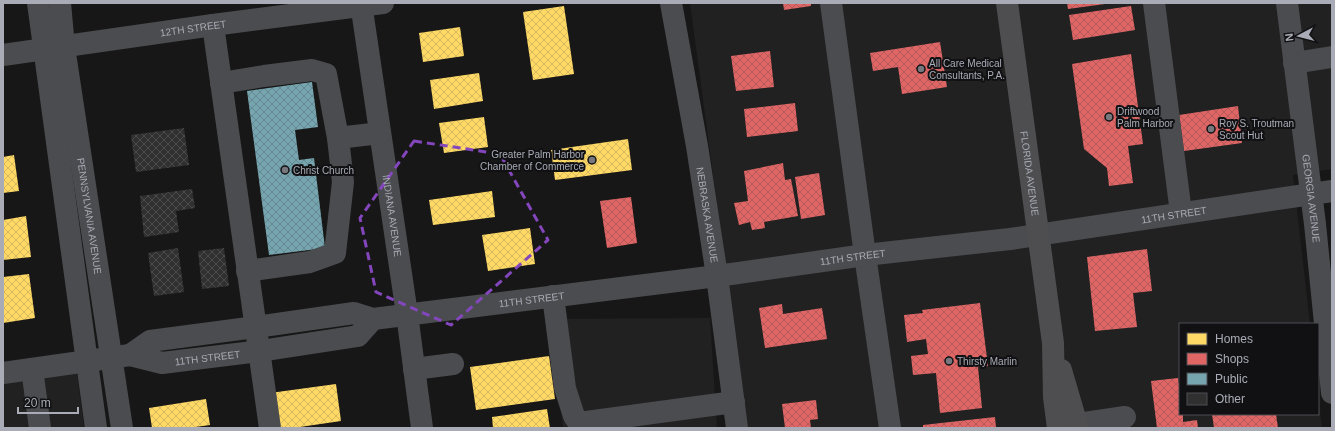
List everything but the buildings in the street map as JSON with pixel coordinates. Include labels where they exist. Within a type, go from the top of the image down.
[{"type":"main road","name":"FLORIDA AVENUE","points":[[1007,3],[1053,343],[1071,427]]},
{"type":"street","name":"PENNSYLVANIA AVENUE","points":[[38,3],[54,48],[121,356],[122,428]]},
{"type":"street","name":"PENNSYLVANIA AVENUE","points":[[60,3],[54,48],[87,362],[96,428]]},
{"type":"street","name":"12TH STREET","points":[[3,55],[213,25],[383,3]]},
{"type":"street","name":"NEBRASKA AVENUE","points":[[671,3],[697,146],[738,428]]},
{"type":"street","points":[[831,3],[864,256],[890,428]]},
{"type":"street","points":[[1154,3],[1181,213]]},
{"type":"street","name":"GEORGIA AVENUE","points":[[1287,3],[1330,357],[1332,393]]},
{"type":"street","name":"INDIANA AVENUE","points":[[361,5],[407,314],[422,428]]},
{"type":"street","points":[[213,25],[270,428]]},
{"type":"street","points":[[1294,63],[1332,57]]},
{"type":"street","points":[[221,83],[312,70],[326,74],[338,138],[343,182],[336,253],[310,262],[247,271]]},
{"type":"street","points":[[338,138],[380,133]]},
{"type":"street","name":"11TH STREET","points":[[3,372],[87,362],[121,356],[150,341],[354,313],[373,319],[1039,235],[1332,191]]},
{"type":"street","points":[[554,296],[565,388],[574,416],[580,422],[734,402]]},
{"type":"street","name":"11TH STREET","points":[[121,356],[162,363],[260,351],[358,336],[373,319]]},
{"type":"street","points":[[414,369],[453,364]]},
{"type":"street","points":[[32,369],[40,428]]},
{"type":"street","points":[[1071,427],[1125,417]]},
{"type":"highlighted area","points":[[414,141],[500,154],[548,240],[451,325],[376,292],[360,218]]},
{"type":"shaded area","points":[[690,3],[1332,3],[1332,169],[1293,175],[1310,323],[1179,323],[1179,415],[1319,415],[1319,402],[1322,428],[747,428]]},
{"type":"shaded area","points":[[710,318],[717,428],[563,428],[549,319]]},
{"type":"shaded area","points":[[77,373],[84,428],[3,428],[3,383]]},
{"type":"place","name":"All Care Medical Consultants, P.A.","points":[[921,69]]},
{"type":"place","name":"Driftwood Palm Harbor","points":[[1109,117]]},
{"type":"place","name":"Roy S. Troutman Scout Hut","points":[[1211,129]]},
{"type":"place","name":"Greater Palm Harbor Chamber of Commerce","points":[[592,160]]},
{"type":"place","name":"Christ Church","points":[[285,170]]},
{"type":"place","name":"Thirsty Marlin","points":[[949,361]]}]
